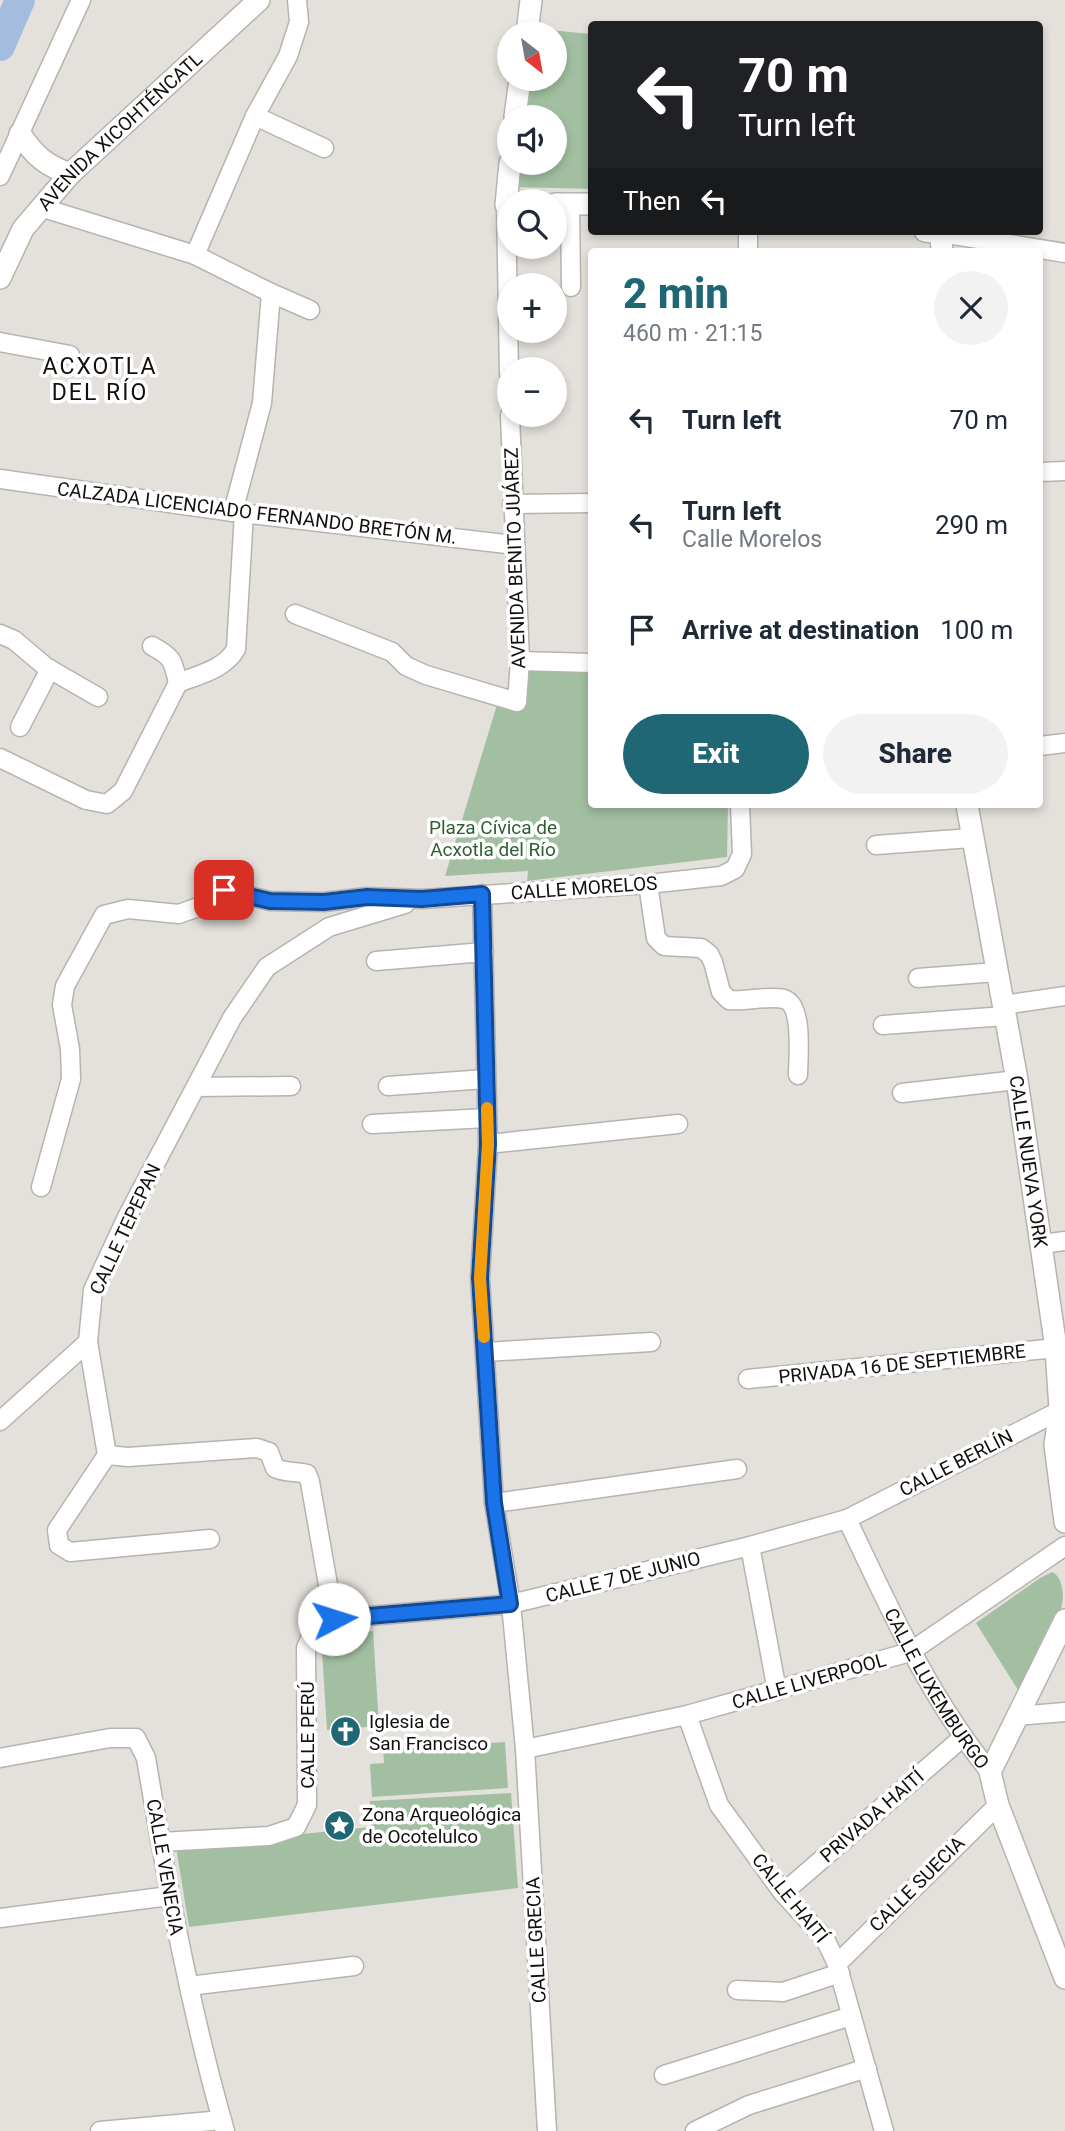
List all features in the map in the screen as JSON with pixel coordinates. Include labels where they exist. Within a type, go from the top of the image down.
[{"type":"street","points":[[0,176],[80,0]]},
{"type":"street","name":"AVENIDA XICOHTÉNCATL","points":[[0,278],[23,229],[70,174],[259,0]]},
{"type":"street","points":[[195,255],[255,116],[288,56],[299,22],[297,0]]},
{"type":"street","points":[[528,21],[531,0]]},
{"type":"street","points":[[255,116],[324,148]]},
{"type":"street","points":[[20,134],[34,154],[53,168],[70,174]]},
{"type":"street","points":[[572,204],[572,287]]},
{"type":"street","points":[[40,207],[195,255],[310,310]]},
{"type":"street","points":[[0,243],[23,229]]},
{"type":"street","points":[[937,237],[1031,248]]},
{"type":"street","points":[[1043,249],[1065,252]]},
{"type":"street","points":[[508,259],[509,357]]},
{"type":"street","points":[[0,758],[86,800],[107,804],[123,791],[178,683],[231,658],[236,649],[239,513],[262,404],[271,293]]},
{"type":"street","points":[[0,342],[70,355]]},
{"type":"street","name":"AVENIDA BENITO JUÁREZ","points":[[295,614],[392,652],[406,666],[426,675],[517,702],[520,661],[510,427]]},
{"type":"street","points":[[1043,472],[1065,471]]},
{"type":"street","name":"CALZADA LICENCIADO FERNANDO BRETÓN M.","points":[[0,479],[239,513],[514,545]]},
{"type":"street","points":[[512,504],[588,503]]},
{"type":"street","points":[[0,635],[14,640],[50,669],[98,697]]},
{"type":"street","points":[[152,646],[168,655],[178,683]]},
{"type":"street","points":[[520,661],[588,663]]},
{"type":"street","points":[[20,727],[50,669]]},
{"type":"street","points":[[1043,746],[1065,744]]},
{"type":"street","name":"CALLE MORELOS","points":[[41,1187],[71,1079],[71,1049],[62,1005],[65,986],[104,915],[128,909],[179,914],[224,890],[270,901],[324,902],[367,897],[422,899],[648,884],[721,876],[735,869],[742,854],[740,808]]},
{"type":"street","name":"CALLE NUEVA YORK","points":[[967,808],[1017,1080],[1056,1348],[1062,1408],[1055,1445],[1065,1522]]},
{"type":"street","points":[[876,845],[971,838]]},
{"type":"street","points":[[648,884],[656,938],[664,946],[701,948],[709,954],[721,992],[729,1000],[783,999],[792,1003],[797,1013],[798,1075]]},
{"type":"street","points":[[482,894],[488,1144],[480,1278],[494,1503],[510,1604]]},
{"type":"street","name":"CALLE TEPEPAN","points":[[107,1455],[88,1342],[93,1290],[127,1217],[232,1018],[267,967],[329,927],[422,899]]},
{"type":"street","points":[[376,961],[484,951]]},
{"type":"street","points":[[918,978],[997,972]]},
{"type":"street","points":[[883,1026],[1004,1010],[1065,996]]},
{"type":"street","points":[[387,1086],[486,1079]]},
{"type":"street","points":[[902,1093],[1017,1080]]},
{"type":"street","points":[[196,1087],[291,1086]]},
{"type":"street","points":[[372,1124],[487,1118]]},
{"type":"street","points":[[488,1144],[678,1124]]},
{"type":"street","points":[[1041,1244],[1065,1241]]},
{"type":"street","points":[[1,1423],[88,1342]]},
{"type":"street","points":[[485,1352],[651,1342]]},
{"type":"street","name":"PRIVADA 16 DE SEPTIEMBRE","points":[[748,1379],[1056,1348]]},
{"type":"street","name":"CALLE BERLÍN","points":[[847,1519],[1062,1408]]},
{"type":"street","points":[[210,1539],[70,1552],[59,1545],[57,1530],[107,1455],[128,1457],[257,1448],[269,1452],[275,1468],[282,1472],[297,1471],[307,1474],[334,1619]]},
{"type":"street","points":[[494,1503],[737,1469]]},
{"type":"street","name":"CALLE 7 DE JUNIO","points":[[314,1630],[334,1619],[510,1604],[750,1546],[847,1519]]},
{"type":"street","name":"CALLE LUXEMBURGO","points":[[847,1519],[910,1653],[962,1738],[990,1772],[998,1805],[1065,1979]]},
{"type":"street","points":[[750,1546],[777,1691]]},
{"type":"street","name":"CALLE LIVERPOOL","points":[[525,1749],[687,1715],[910,1653],[1065,1546]]},
{"type":"street","name":"CALLE GRECIA","points":[[510,1604],[525,1749],[547,2131]]},
{"type":"street","points":[[990,1772],[1065,1620]]},
{"type":"street","name":"CALLE PERÚ","points":[[160,1842],[269,1836],[296,1827],[307,1805],[306,1648],[314,1630]]},
{"type":"street","points":[[1016,1716],[1065,1712]]},
{"type":"street","name":"CALLE HAITÍ","points":[[687,1715],[719,1805],[783,1893],[825,1939],[839,1968],[884,2131]]},
{"type":"street","name":"CALLE VENECIA","points":[[0,1758],[110,1738],[136,1738],[146,1758],[169,1896],[203,2053],[223,2126]]},
{"type":"street","name":"PRIVADA HAITÍ","points":[[783,1893],[962,1738]]},
{"type":"street","name":"CALLE SUECIA","points":[[839,1968],[998,1805]]},
{"type":"street","points":[[0,1918],[169,1896]]},
{"type":"street","points":[[188,1986],[354,1966]]},
{"type":"street","points":[[737,1990],[783,1992],[839,1968]]},
{"type":"street","points":[[664,2076],[851,2017]]},
{"type":"street","points":[[695,2131],[749,2105],[866,2068]]},
{"type":"street","points":[[100,2131],[223,2126]]},
{"type":"green space","points":[[567,32],[588,34],[588,189],[516,187],[518,175],[567,175],[567,105],[527,105],[529,91],[567,91]]},
{"type":"green space","name":"Plaza Cívica de Acxotla del Río","points":[[529,666],[588,668],[588,808],[728,808],[727,857],[527,881],[528,871],[445,876],[499,698],[527,672]]},
{"type":"green space","points":[[1052,1572],[1061,1584],[1062,1607],[1018,1690],[976,1623]]},
{"type":"green space","points":[[373,1631],[379,1726],[327,1730],[321,1635]]},
{"type":"green space","points":[[505,1742],[508,1788],[372,1797],[370,1764],[384,1763],[383,1750]]},
{"type":"green space","points":[[511,1793],[518,1888],[189,1927],[176,1847],[370,1827],[370,1801]]},
{"type":"waterway","points":[[0,46],[20,0]]},
{"type":"slow traffic","points":[[484,1337],[480,1278],[488,1144],[487,1108]]},
{"type":"place","name":"Iglesia de San Francisco","points":[[346,1732]]},
{"type":"place","name":"Zona Arqueológica de Ocotelulco","points":[[339,1825]]},
{"type":"district","name":"ACXOTLA DEL RÍO","points":[[100,379]]},
{"type":"route","points":[[224,890],[270,901],[324,902],[367,897],[422,899],[482,894],[488,1144],[480,1278],[494,1503],[510,1604],[334,1619]]}]
